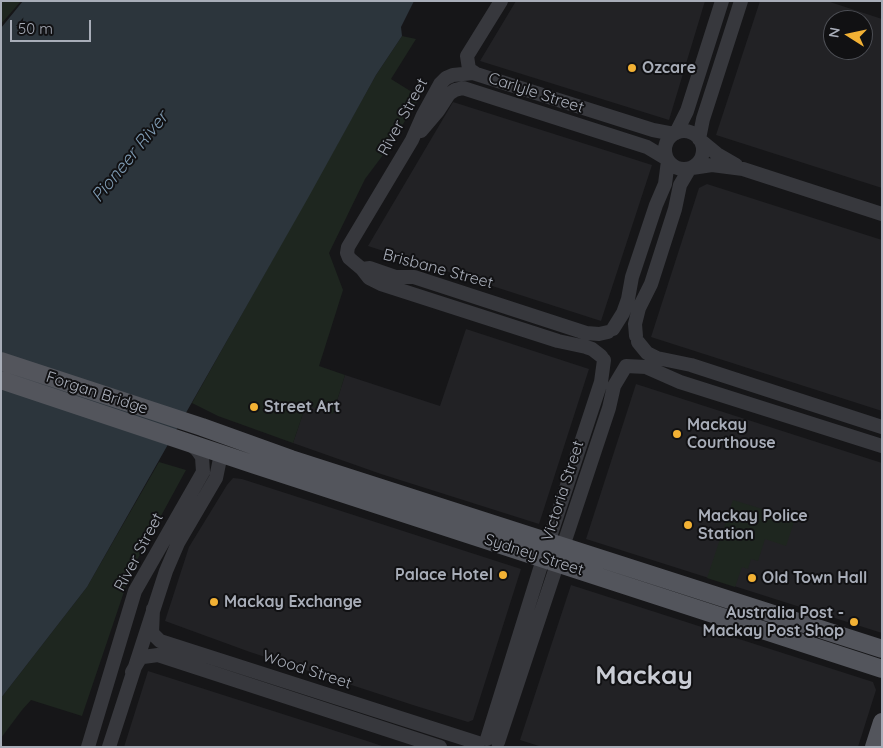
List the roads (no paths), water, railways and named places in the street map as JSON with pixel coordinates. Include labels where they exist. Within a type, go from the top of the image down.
[{"type":"main road","name":"Forgan Bridge","points":[[1,361],[197,425]]},
{"type":"main road","name":"Forgan Bridge","points":[[1,380],[186,441]]},
{"type":"main road","name":"Sydney Street","points":[[197,425],[882,669]]},
{"type":"main road","points":[[197,425],[216,438],[221,446],[222,454]]},
{"type":"main road","name":"Sydney Street","points":[[186,441],[293,478],[882,649]]},
{"type":"main road","points":[[291,459],[293,478]]},
{"type":"main road","points":[[874,747],[882,722]]},
{"type":"street","points":[[475,92],[471,88],[471,82],[478,74],[469,69],[467,56],[501,1]]},
{"type":"street","points":[[722,1],[685,116],[666,147],[668,160],[665,184],[638,259],[626,304],[602,341],[602,358],[613,367],[647,367],[680,382],[882,446]]},
{"type":"street","points":[[626,366],[636,355],[637,339],[635,324],[639,308],[651,284],[675,209],[680,185],[691,168],[698,163],[702,156],[703,148],[700,139],[703,119],[741,1]]},
{"type":"street","name":"River Street","points":[[360,268],[348,257],[348,247],[412,140],[423,115],[443,81],[456,74],[466,72],[478,74]]},
{"type":"street","name":"Carlyle Street","points":[[478,74],[653,130],[675,134]]},
{"type":"street","name":"Carlyle Street","points":[[412,140],[438,111],[449,94],[463,88],[647,147],[668,160]]},
{"type":"street","points":[[675,134],[687,132],[700,139],[717,154],[743,169]]},
{"type":"street","points":[[668,160],[678,168],[712,165],[743,169],[882,214]]},
{"type":"street","name":"Brisbane Street","points":[[360,268],[370,268],[389,276],[414,277],[582,332],[596,334],[610,331]]},
{"type":"street","name":"Brisbane Street","points":[[360,268],[375,282],[558,341],[592,349],[602,358]]},
{"type":"street","points":[[403,291],[401,285],[406,277]]},
{"type":"street","points":[[610,331],[626,329],[633,332],[648,353],[657,358],[690,365],[882,428]]},
{"type":"street","name":"Victoria Street","points":[[553,553],[601,382],[602,358]]},
{"type":"street","name":"Victoria Street","points":[[488,743],[553,553],[609,408],[614,386],[626,366]]},
{"type":"street","name":"River Street","points":[[88,747],[137,588],[203,472],[200,454],[186,441]]},
{"type":"street","name":"River Street","points":[[109,747],[153,608],[172,557],[216,478],[222,454]]},
{"type":"street","points":[[124,628],[136,613],[143,593],[148,592],[151,594],[153,608]]},
{"type":"street","name":"Wood Street","points":[[153,608],[152,631],[158,640],[408,721],[488,743]]},
{"type":"street","name":"Wood Street","points":[[132,672],[140,659],[155,655],[440,747]]},
{"type":"street","points":[[247,684],[252,670]]},
{"type":"street","points":[[315,706],[320,692]]},
{"type":"street","points":[[368,724],[372,709]]},
{"type":"street","points":[[404,735],[408,721]]},
{"type":"water","name":"Pioneer River","points":[[23,1],[414,1],[401,27],[402,36],[376,75],[87,587],[1,698],[1,28]]},
{"type":"place","name":"Ozcare","points":[[632,68]]},
{"type":"place","name":"Street Art","points":[[254,407]]},
{"type":"place","name":"Mackay Courthouse","points":[[677,434]]},
{"type":"place","name":"Mackay Police Station","points":[[688,525]]},
{"type":"place","name":"Palace Hotel","points":[[503,575]]},
{"type":"place","name":"Old Town Hall","points":[[752,578]]},
{"type":"place","name":"Mackay Exchange","points":[[214,602]]},
{"type":"place","name":"Australia Post - Mackay Post Shop","points":[[854,622]]},
{"type":"district","name":"Mackay","points":[[644,676]]}]
